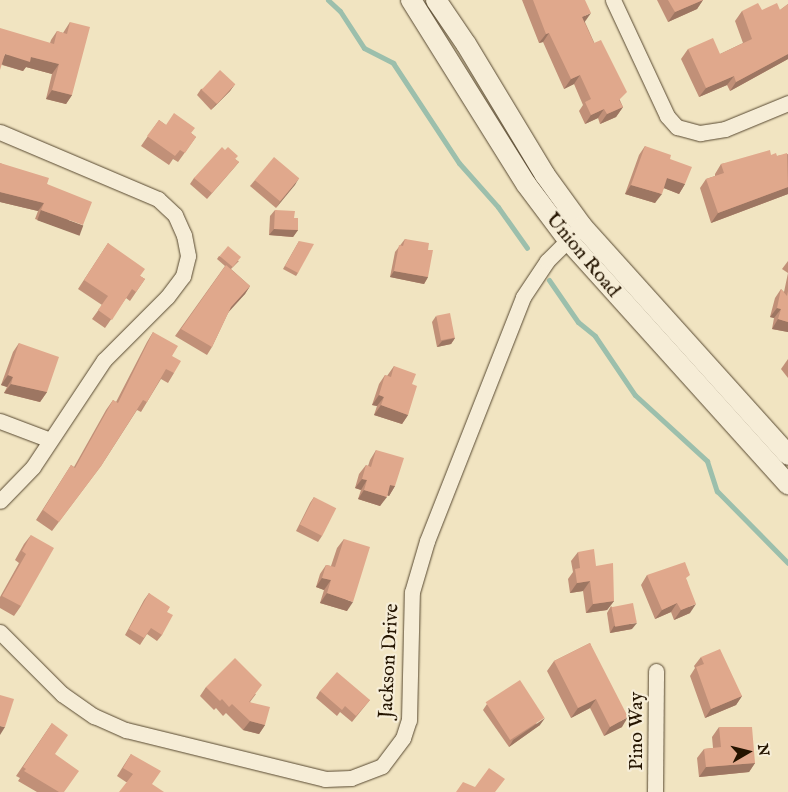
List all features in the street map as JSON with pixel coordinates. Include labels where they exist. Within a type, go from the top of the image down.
[{"type":"main road","name":"Union Road","points":[[411,0],[526,184],[568,240],[788,484]]},
{"type":"main road","name":"Union Road","points":[[436,0],[466,44],[545,175],[582,226],[788,455]]},
{"type":"street","points":[[613,0],[667,116],[677,127],[700,133],[725,129],[788,103]]},
{"type":"street","points":[[0,132],[158,199],[175,214],[184,235],[188,256],[183,276],[167,296],[104,360],[33,467],[0,501]]},
{"type":"street","name":"Jackson Drive","points":[[0,632],[62,694],[94,716],[126,730],[325,779],[351,778],[382,766],[403,738],[409,720],[412,592],[426,541],[523,297],[536,276],[582,226]]},
{"type":"street","points":[[0,421],[50,440]]},
{"type":"street","name":"Pino Way","points":[[655,792],[656,670]]},
{"type":"building","points":[[533,0],[585,0],[591,13],[582,17],[594,43],[601,40],[627,92],[619,100],[623,107],[607,114],[604,109],[591,115],[585,102],[591,99],[580,75],[571,79],[549,33],[546,34]]},
{"type":"building","points":[[668,0],[703,0],[675,12]]},
{"type":"building","points":[[758,3],[762,10],[777,3],[780,10],[788,4],[788,54],[736,82],[734,76],[706,88],[688,49],[713,38],[720,54],[752,39],[742,11]]},
{"type":"building","points":[[70,22],[90,27],[72,95],[52,90],[59,64],[31,57],[30,62],[5,54],[0,70],[0,28],[54,44],[57,31],[67,34]]},
{"type":"building","points":[[220,70],[235,84],[217,104],[202,90]]},
{"type":"building","points":[[174,113],[195,128],[191,133],[196,137],[185,153],[180,150],[175,156],[147,136],[159,120],[166,125]]},
{"type":"building","points":[[645,146],[671,155],[670,159],[692,167],[685,184],[667,178],[662,194],[631,185]]},
{"type":"building","points":[[222,147],[225,150],[228,147],[238,156],[235,159],[239,162],[212,193],[194,178]]},
{"type":"building","points":[[770,150],[771,155],[776,153],[777,156],[787,153],[788,187],[718,213],[706,179],[724,173],[721,164]]},
{"type":"building","points":[[274,157],[299,178],[280,201],[255,180]]},
{"type":"building","points":[[0,163],[49,178],[47,184],[92,202],[83,225],[41,210],[44,203],[0,192]]},
{"type":"building","points":[[275,210],[295,211],[294,218],[298,218],[298,230],[274,229]]},
{"type":"building","points":[[405,239],[429,243],[428,250],[433,250],[428,277],[394,271],[399,245],[403,246]]},
{"type":"building","points":[[299,241],[314,244],[298,273],[285,266]]},
{"type":"building","points":[[108,243],[145,269],[140,276],[145,279],[136,292],[132,289],[112,320],[98,310],[108,296],[84,280]]},
{"type":"building","points":[[228,246],[241,257],[233,267],[220,256]]},
{"type":"building","points":[[226,265],[250,286],[231,307],[212,347],[181,329]]},
{"type":"building","points":[[781,289],[787,296],[788,291],[788,322],[778,319],[781,309],[777,308]]},
{"type":"building","points":[[450,313],[455,338],[441,340],[436,316]]},
{"type":"building","points":[[153,332],[178,346],[172,356],[181,361],[174,373],[166,369],[147,402],[143,400],[101,466],[59,522],[43,510],[71,465],[75,468],[113,400],[118,403]]},
{"type":"building","points":[[19,343],[59,357],[47,392],[11,384],[13,377],[8,375]]},
{"type":"building","points":[[394,366],[416,374],[412,384],[417,386],[408,415],[381,405],[384,397],[379,395],[385,375],[391,377]]},
{"type":"building","points":[[376,450],[404,458],[395,486],[390,485],[387,497],[364,490],[367,480],[362,479],[366,465],[371,467]]},
{"type":"building","points":[[314,497],[336,508],[322,536],[300,525]]},
{"type":"building","points":[[31,535],[54,548],[21,606],[2,596],[26,554],[22,551]]},
{"type":"building","points":[[344,539],[370,547],[353,602],[327,593],[331,580],[322,578],[326,565],[335,567]]},
{"type":"building","points":[[594,549],[596,566],[613,563],[614,601],[593,604],[590,581],[577,583],[575,569],[580,568],[578,552]]},
{"type":"building","points":[[685,562],[690,575],[686,578],[696,604],[681,610],[677,603],[662,610],[647,575]]},
{"type":"building","points":[[149,593],[170,607],[167,612],[173,615],[162,635],[151,628],[144,638],[129,629]]},
{"type":"building","points":[[633,603],[637,623],[615,627],[611,607]]},
{"type":"building","points":[[590,643],[628,717],[610,727],[596,699],[578,708],[554,661]]},
{"type":"building","points":[[720,649],[742,696],[711,709],[696,667],[704,664],[701,657]]},
{"type":"building","points":[[235,658],[262,685],[249,702],[270,707],[265,725],[250,721],[232,704],[229,707],[222,699],[220,701],[206,687]]},
{"type":"building","points":[[337,672],[370,700],[356,716],[345,706],[342,710],[320,691]]},
{"type":"building","points":[[520,680],[545,718],[510,740],[486,702]]},
{"type":"building","points":[[0,695],[14,699],[5,727],[0,726]]},
{"type":"building","points":[[52,723],[68,735],[55,754],[79,771],[64,792],[59,792],[24,771],[26,769],[23,767]]},
{"type":"building","points":[[719,727],[752,727],[755,763],[706,767],[704,749],[721,747]]},
{"type":"building","points":[[131,754],[161,771],[152,784],[164,792],[119,792],[133,774],[123,768]]},
{"type":"building","points":[[489,768],[505,779],[495,792],[456,792],[463,782],[475,787]]},
{"type":"waterway","points":[[328,0],[340,11],[364,48],[393,63],[459,163],[498,207],[527,248]]},
{"type":"waterway","points":[[549,280],[578,322],[595,336],[635,395],[707,461],[717,491],[788,563]]}]
